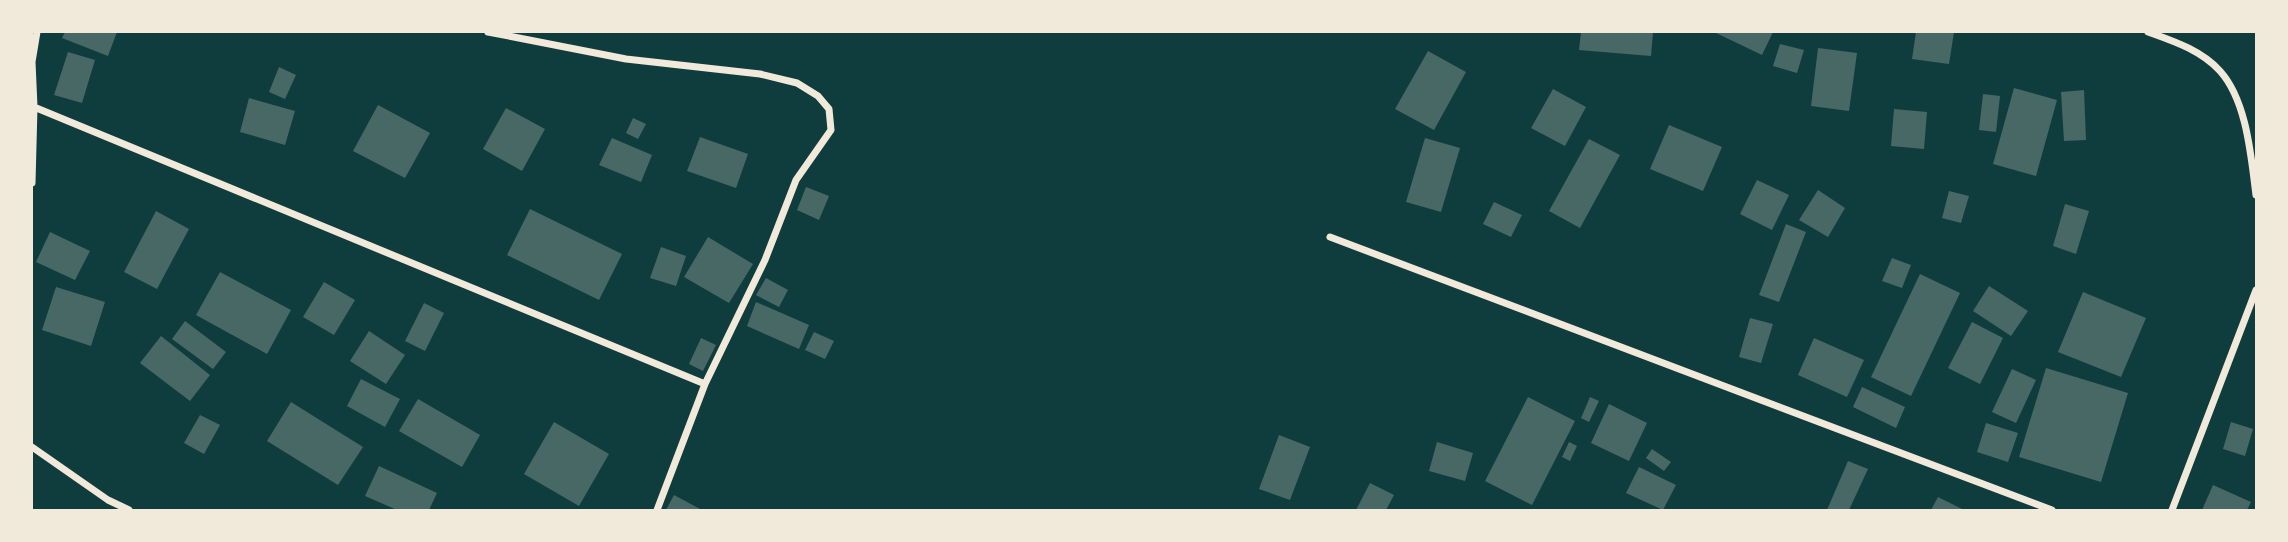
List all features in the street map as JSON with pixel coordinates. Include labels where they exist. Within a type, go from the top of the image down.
[{"type":"street","points":[[32,183],[32,62],[37,32]]},
{"type":"street","points":[[488,32],[626,59],[760,74],[797,83],[818,96],[829,109],[831,130],[796,180],[765,260],[705,384],[657,510]]},
{"type":"street","points":[[2148,32],[2186,46],[2219,70],[2238,99],[2256,195]]},
{"type":"street","points":[[34,107],[705,384]]},
{"type":"street","points":[[1330,237],[2052,510]]},
{"type":"street","points":[[2172,510],[2256,290]]},
{"type":"street","points":[[32,447],[108,500],[129,510]]},
{"type":"building","points":[[65,32],[117,32],[108,56],[62,38]]},
{"type":"building","points":[[1581,32],[1653,32],[1651,56],[1579,50]]},
{"type":"building","points":[[1714,32],[1773,32],[1762,55]]},
{"type":"building","points":[[1916,32],[1954,32],[1949,64],[1912,59]]},
{"type":"building","points":[[1780,44],[1804,50],[1797,73],[1773,66]]},
{"type":"building","points":[[1818,48],[1857,53],[1849,111],[1811,106]]},
{"type":"building","points":[[1428,51],[1466,72],[1434,130],[1395,109]]},
{"type":"building","points":[[68,52],[95,60],[82,103],[54,95]]},
{"type":"building","points":[[279,67],[296,75],[285,99],[269,92]]},
{"type":"building","points":[[2014,88],[2057,100],[2036,176],[1993,164]]},
{"type":"building","points":[[1553,89],[1586,107],[1565,146],[1531,128]]},
{"type":"building","points":[[2084,90],[2086,140],[2064,141],[2061,92]]},
{"type":"building","points":[[1983,94],[2000,96],[1996,132],[1979,130]]},
{"type":"building","points":[[249,98],[295,111],[285,145],[240,132]]},
{"type":"building","points":[[378,105],[430,133],[405,178],[353,151]]},
{"type":"building","points":[[506,108],[545,129],[522,171],[483,149]]},
{"type":"building","points":[[1894,109],[1927,112],[1924,149],[1891,146]]},
{"type":"building","points":[[633,118],[646,124],[638,139],[626,133]]},
{"type":"building","points":[[1669,125],[1722,147],[1703,191],[1650,169]]},
{"type":"building","points":[[700,137],[748,154],[736,188],[687,171]]},
{"type":"building","points":[[612,138],[652,155],[641,182],[599,165]]},
{"type":"building","points":[[1425,138],[1460,148],[1441,212],[1406,202]]},
{"type":"building","points":[[1589,139],[1620,155],[1580,228],[1549,211]]},
{"type":"building","points":[[1757,180],[1789,195],[1772,230],[1740,214]]},
{"type":"building","points":[[806,187],[829,196],[819,220],[797,210]]},
{"type":"building","points":[[1818,190],[1845,208],[1828,237],[1799,220]]},
{"type":"building","points":[[1949,191],[1969,196],[1961,223],[1942,218]]},
{"type":"building","points":[[1494,202],[1522,215],[1511,237],[1483,224]]},
{"type":"building","points":[[2065,204],[2089,211],[2076,254],[2053,246]]},
{"type":"building","points":[[530,209],[622,254],[599,300],[507,255]]},
{"type":"building","points":[[156,211],[189,229],[157,289],[124,272]]},
{"type":"building","points":[[1786,224],[1806,232],[1779,302],[1759,295]]},
{"type":"building","points":[[50,232],[90,251],[75,280],[36,262]]},
{"type":"building","points":[[708,237],[753,264],[729,303],[684,277]]},
{"type":"building","points":[[661,247],[686,256],[676,286],[650,278]]},
{"type":"building","points":[[1892,258],[1911,265],[1902,288],[1882,281]]},
{"type":"building","points":[[220,272],[291,310],[267,354],[196,315]]},
{"type":"building","points":[[1920,274],[1960,293],[1911,396],[1871,377]]},
{"type":"building","points":[[766,278],[788,290],[779,307],[756,295]]},
{"type":"building","points":[[324,282],[355,300],[334,335],[303,317]]},
{"type":"building","points":[[1989,286],[2028,311],[2011,336],[1973,311]]},
{"type":"building","points":[[56,287],[105,302],[91,346],[42,330]]},
{"type":"building","points":[[2083,292],[2146,318],[2121,377],[2058,352]]},
{"type":"building","points":[[756,302],[809,325],[799,349],[747,326]]},
{"type":"building","points":[[424,303],[444,313],[425,351],[405,341]]},
{"type":"building","points":[[1750,318],[1773,324],[1761,363],[1739,357]]},
{"type":"building","points":[[185,321],[226,352],[213,369],[172,339]]},
{"type":"building","points":[[1972,322],[2003,338],[1980,384],[1948,368]]},
{"type":"building","points":[[369,331],[405,355],[386,384],[350,361]]},
{"type":"building","points":[[814,332],[834,341],[825,359],[805,350]]},
{"type":"building","points":[[161,336],[210,375],[190,401],[140,363]]},
{"type":"building","points":[[701,338],[716,345],[703,371],[689,364]]},
{"type":"building","points":[[1814,338],[1864,360],[1847,397],[1798,375]]},
{"type":"building","points":[[2046,368],[2128,393],[2101,482],[2019,457]]},
{"type":"building","points":[[2012,369],[2036,380],[2016,423],[1992,412]]},
{"type":"building","points":[[361,379],[400,399],[385,427],[347,406]]},
{"type":"building","points":[[1862,387],[1905,407],[1896,428],[1853,407]]},
{"type":"building","points":[[1528,397],[1575,421],[1532,505],[1485,481]]},
{"type":"building","points":[[1590,397],[1599,401],[1589,422],[1581,418]]},
{"type":"building","points":[[418,399],[480,435],[462,467],[399,431]]},
{"type":"building","points":[[291,402],[363,447],[338,485],[267,441]]},
{"type":"building","points":[[1609,404],[1647,423],[1629,461],[1591,443]]},
{"type":"building","points":[[200,415],[220,425],[204,454],[184,443]]},
{"type":"building","points":[[554,422],[609,454],[579,506],[524,474]]},
{"type":"building","points":[[2231,422],[2253,429],[2245,456],[2223,449]]},
{"type":"building","points":[[1986,423],[2018,433],[2008,462],[1977,452]]},
{"type":"building","points":[[1279,435],[1310,447],[1290,500],[1259,489]]},
{"type":"building","points":[[1437,442],[1473,453],[1465,481],[1429,471]]},
{"type":"building","points":[[1569,442],[1577,446],[1570,461],[1562,457]]},
{"type":"building","points":[[1652,449],[1671,462],[1664,471],[1646,458]]},
{"type":"building","points":[[1848,461],[1868,469],[1849,510],[1827,510]]},
{"type":"building","points":[[379,466],[437,493],[429,510],[397,510],[365,496]]},
{"type":"building","points":[[1639,467],[1676,485],[1663,510],[1626,493]]},
{"type":"building","points":[[1370,483],[1394,495],[1386,510],[1356,510]]},
{"type":"building","points":[[2213,485],[2251,502],[2247,510],[2202,510]]},
{"type":"building","points":[[674,495],[702,510],[666,510]]},
{"type":"building","points":[[1938,497],[1964,510],[1931,510]]}]
